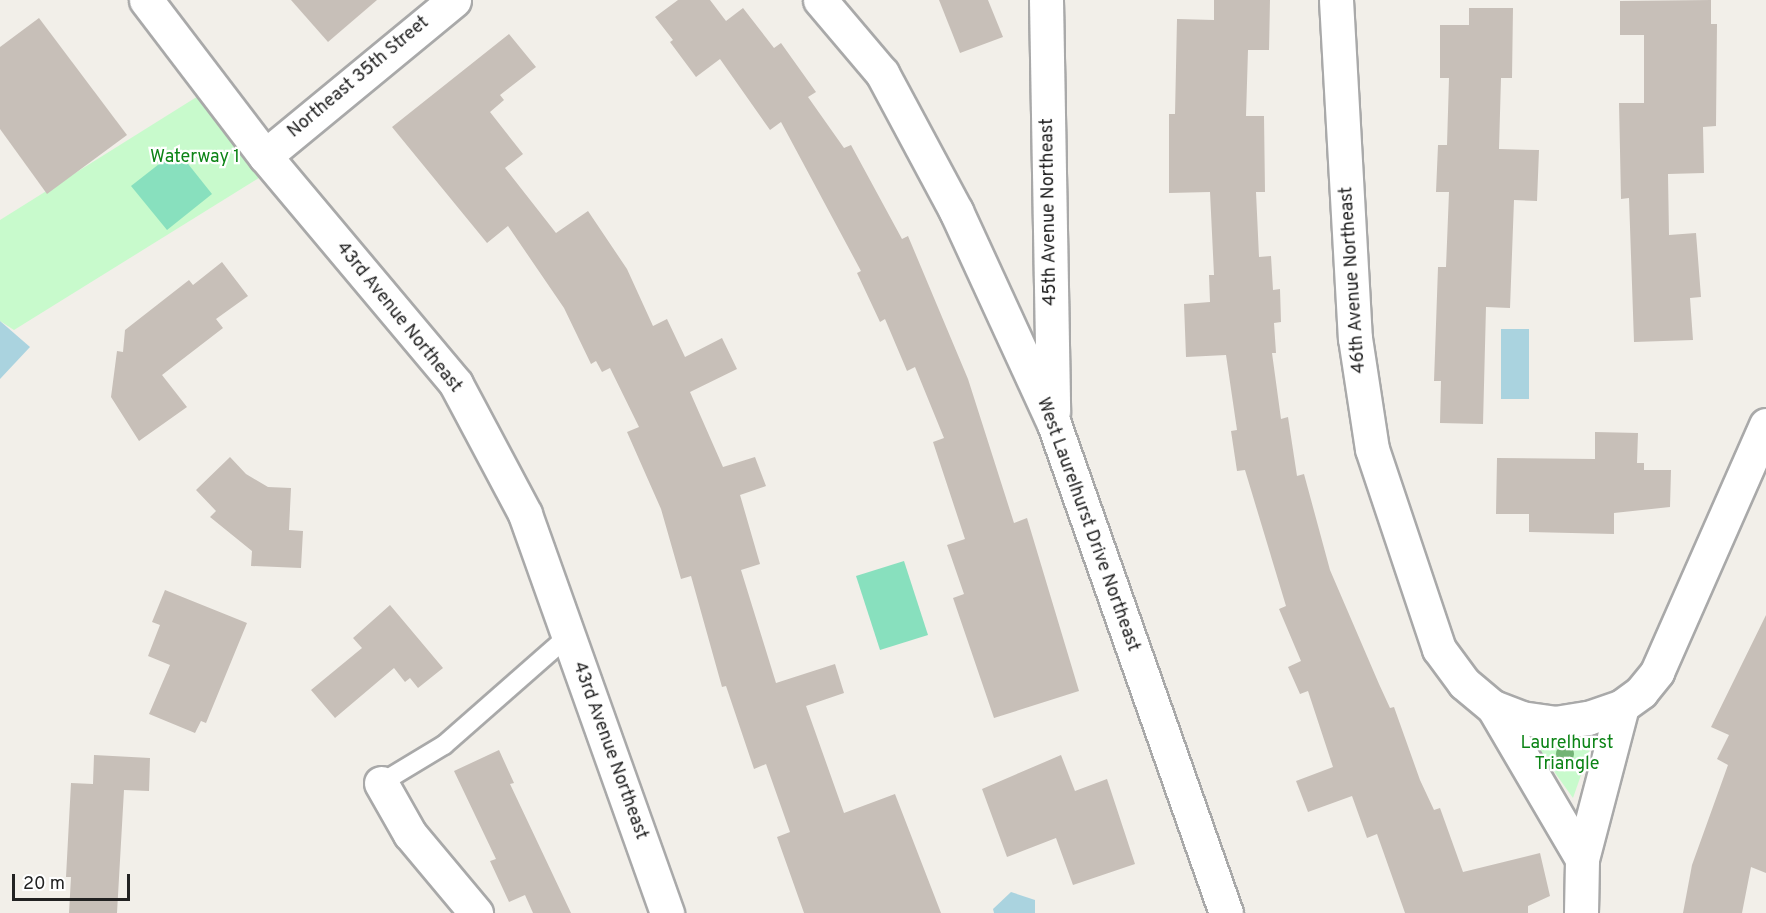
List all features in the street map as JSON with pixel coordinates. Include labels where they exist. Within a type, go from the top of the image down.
[{"type":"street","name":"43rd Avenue Northeast","points":[[146,0],[265,156],[456,384],[525,514],[667,913]]},
{"type":"street","name":"Northeast 35th Street","points":[[265,156],[454,0]]},
{"type":"street","name":"West Laurelhurst Drive Northeast","points":[[820,0],[882,73],[956,211],[1054,424],[1226,913]]},
{"type":"street","name":"45th Avenue Northeast","points":[[1046,0],[1054,424]]},
{"type":"street","name":"46th Avenue Northeast","points":[[1336,0],[1355,338],[1372,449],[1439,649],[1450,668],[1493,707],[1582,859]]},
{"type":"street","points":[[1581,913],[1582,859],[1622,706],[1657,672],[1766,425]]},
{"type":"street","name":"46th Avenue Northeast","points":[[1493,707],[1521,718],[1555,723],[1588,718],[1622,706]]},
{"type":"street","points":[[381,783],[410,834],[476,913]]},
{"type":"lane","points":[[381,783],[444,745],[568,636]]},
{"type":"green space","name":"Waterway 1","points":[[211,88],[275,168],[14,330],[0,321],[0,220]]},
{"type":"green space","points":[[177,150],[212,194],[167,230],[131,186]]},
{"type":"green space","points":[[904,561],[928,635],[880,650],[856,576]]},
{"type":"green space","name":"Laurelhurst Triangle","points":[[1528,735],[1595,735],[1573,798]]},
{"type":"water","points":[[0,321],[30,347],[0,379]]},
{"type":"water","points":[[1501,329],[1529,329],[1529,399],[1501,399]]},
{"type":"water","points":[[1011,892],[1035,900],[1035,913],[994,913],[993,909]]},
{"type":"building","points":[[291,0],[377,0],[328,42]]},
{"type":"building","points":[[678,0],[710,0],[726,21],[743,8],[774,48],[781,43],[816,92],[808,97],[844,148],[851,145],[902,239],[908,236],[968,379],[1014,523],[1027,518],[1079,691],[994,718],[953,598],[964,594],[947,545],[965,539],[933,442],[944,438],[915,367],[907,371],[885,319],[880,322],[857,273],[861,271],[781,122],[770,130],[720,59],[696,77],[670,42],[673,40],[655,17]]},
{"type":"building","points":[[939,0],[988,0],[1003,37],[960,53]]},
{"type":"building","points":[[1214,0],[1270,0],[1269,50],[1248,50],[1246,116],[1264,116],[1265,192],[1256,192],[1259,257],[1271,256],[1273,290],[1280,289],[1281,322],[1274,323],[1276,353],[1272,353],[1281,419],[1288,417],[1297,476],[1304,474],[1330,570],[1390,708],[1394,707],[1420,780],[1434,810],[1440,808],[1463,872],[1540,853],[1550,896],[1528,906],[1528,913],[1405,913],[1377,834],[1367,838],[1352,796],[1308,812],[1296,781],[1333,767],[1308,691],[1300,694],[1288,667],[1301,661],[1279,609],[1286,606],[1245,470],[1237,471],[1231,431],[1237,430],[1226,355],[1186,357],[1184,304],[1210,302],[1209,275],[1214,275],[1210,192],[1169,193],[1169,114],[1175,114],[1177,19],[1214,20]]},
{"type":"building","points":[[1711,0],[1711,24],[1717,24],[1716,126],[1703,127],[1704,173],[1668,174],[1669,235],[1696,233],[1701,297],[1690,298],[1693,340],[1634,342],[1629,198],[1621,199],[1619,103],[1644,103],[1644,35],[1620,35],[1620,1]]},
{"type":"building","points":[[1469,8],[1513,8],[1512,78],[1501,78],[1499,149],[1539,150],[1537,201],[1514,200],[1510,308],[1486,307],[1483,424],[1440,423],[1441,381],[1434,381],[1438,267],[1446,267],[1449,192],[1436,192],[1438,145],[1447,145],[1449,78],[1440,78],[1440,25],[1469,25]]},
{"type":"building","points":[[39,18],[127,135],[47,194],[0,129],[0,47]]},
{"type":"building","points":[[509,34],[536,67],[500,95],[504,100],[490,112],[523,154],[505,168],[556,233],[588,211],[627,269],[653,326],[667,319],[685,357],[722,338],[737,369],[690,392],[723,467],[755,457],[766,486],[740,495],[760,564],[741,570],[776,683],[835,664],[844,693],[806,706],[844,813],[895,794],[941,913],[804,913],[777,837],[790,832],[766,764],[754,769],[726,686],[722,687],[691,576],[681,579],[661,509],[627,432],[639,427],[610,368],[602,372],[596,361],[591,364],[564,308],[508,226],[487,243],[392,127]]},
{"type":"building","points":[[222,262],[248,296],[216,319],[223,328],[162,375],[187,407],[139,441],[111,397],[117,351],[123,352],[125,330],[189,280],[193,285]]},
{"type":"building","points":[[1595,432],[1638,433],[1637,463],[1644,463],[1644,470],[1671,470],[1670,507],[1614,513],[1614,534],[1529,532],[1529,514],[1496,514],[1497,458],[1595,459]]},
{"type":"building","points":[[230,457],[246,474],[268,487],[291,488],[289,530],[303,531],[301,568],[251,566],[252,551],[210,517],[216,511],[196,490]]},
{"type":"building","points":[[165,590],[247,623],[206,723],[201,721],[195,733],[149,714],[170,665],[148,656],[160,625],[152,622]]},
{"type":"building","points":[[390,605],[443,668],[418,688],[410,678],[405,682],[394,668],[335,718],[311,690],[362,648],[353,638]]},
{"type":"building","points":[[1766,615],[1766,873],[1751,867],[1742,913],[1683,913],[1692,865],[1728,765],[1717,759],[1729,735],[1711,727]]},
{"type":"building","points":[[499,750],[514,783],[510,784],[571,913],[533,913],[525,895],[509,902],[490,861],[496,859],[454,771]]},
{"type":"building","points":[[94,755],[150,758],[149,791],[124,790],[117,913],[69,913],[71,877],[66,877],[71,783],[93,784]]},
{"type":"building","points":[[1061,755],[1075,791],[1107,779],[1135,864],[1073,885],[1056,838],[1007,857],[982,789]]}]
